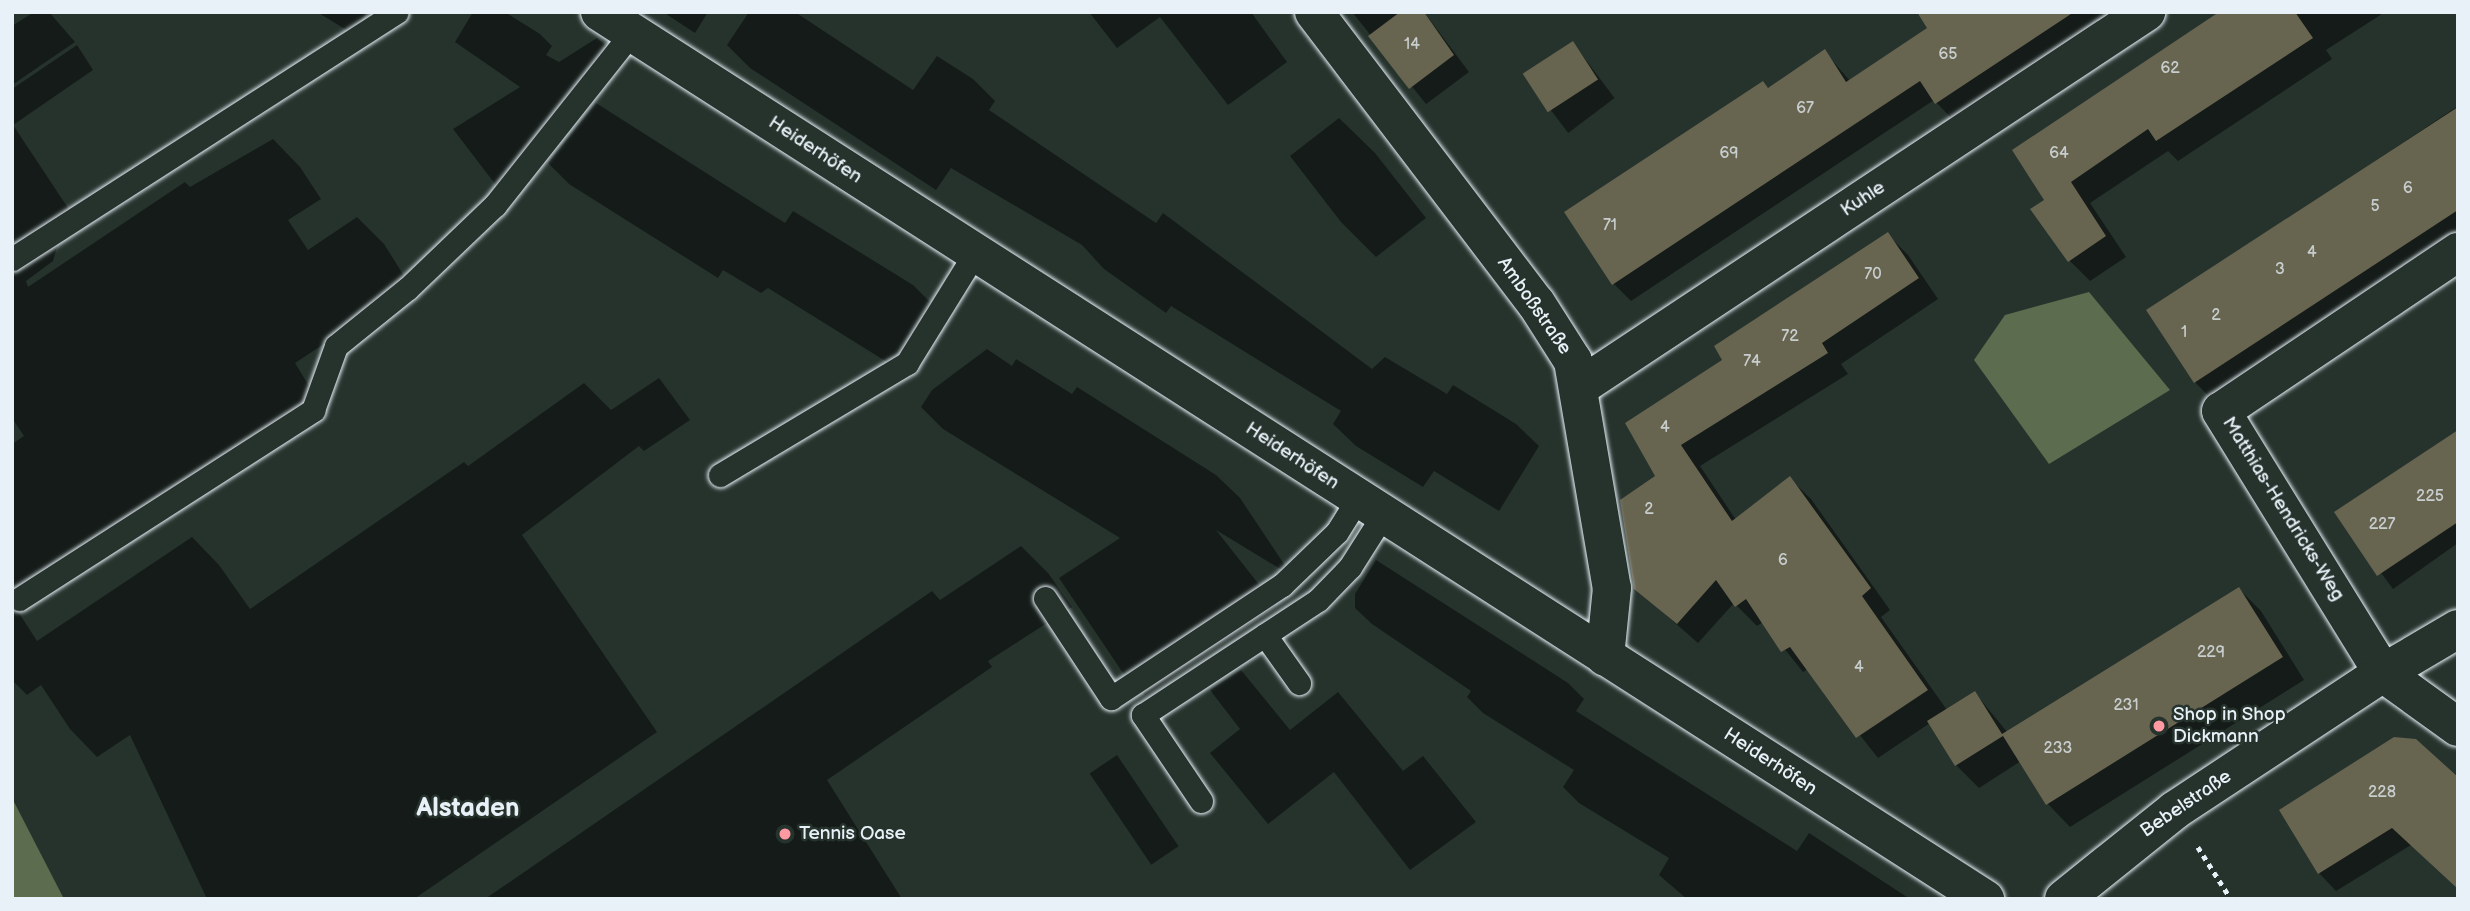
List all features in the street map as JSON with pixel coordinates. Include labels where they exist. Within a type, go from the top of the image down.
[{"type":"street","name":"Heiderhöfen","points":[[600,12],[1985,899]]},
{"type":"street","name":"Amboßstraße","points":[[1314,12],[1536,303],[1573,361],[1581,386],[1612,588],[1605,657]]},
{"type":"street","name":"Kuhle","points":[[1581,386],[2146,12]]},
{"type":"street","name":"Matthias-Hendricks-Weg","points":[[2383,673],[2221,411],[2458,252]]},
{"type":"street","name":"Bebelstraße","points":[[2064,899],[2175,810],[2383,673],[2458,629]]},
{"type":"street","points":[[2383,673],[2458,727]]},
{"type":"lane","points":[[12,259],[397,12]]},
{"type":"lane","points":[[19,598],[313,410],[336,346],[408,288],[495,205],[632,32]]},
{"type":"lane","points":[[720,475],[907,363],[975,253]]},
{"type":"lane","points":[[1045,598],[1111,698],[1282,585],[1337,532],[1370,506]]},
{"type":"lane","points":[[1201,801],[1143,715],[1318,600],[1350,568],[1370,506]]},
{"type":"lane","points":[[1265,635],[1299,683]]},
{"type":"path","points":[[2175,810],[2231,899]]},
{"type":"green space","points":[[2089,292],[2170,390],[2049,464],[1974,360],[2005,315]]},
{"type":"green space","points":[[12,798],[64,899],[12,899]]},
{"type":"building","points":[[1400,12],[1424,12],[1454,55],[1409,89],[1368,36]]},
{"type":"building","points":[[1917,12],[2074,12],[1935,104],[1920,81],[1612,285],[1564,212],[1763,81],[1768,88],[1825,49],[1846,82],[1927,28]]},
{"type":"building","points":[[2219,12],[2295,12],[2313,38],[2156,141],[2148,129],[2071,182],[2106,236],[2068,262],[2030,209],[2044,200],[2012,150]]},
{"type":"building","points":[[1573,41],[1598,80],[1548,112],[1523,74]]},
{"type":"building","points":[[2458,107],[2458,210],[2194,383],[2146,310]]},
{"type":"building","points":[[1888,232],[1919,278],[1822,343],[1828,353],[1681,445],[1732,521],[1790,476],[1871,588],[1862,596],[1928,690],[1856,738],[1790,647],[1781,652],[1746,599],[1735,607],[1716,580],[1677,624],[1634,589],[1620,500],[1655,476],[1625,423],[1722,360],[1714,346]]},
{"type":"building","points":[[2458,430],[2458,522],[2377,576],[2334,512]]},
{"type":"building","points":[[2239,587],[2283,657],[2046,805],[2003,736],[1955,766],[1927,721],[1975,691],[2002,734]]},
{"type":"building","points":[[2394,737],[2416,739],[2458,777],[2458,889],[2392,828],[2318,874],[2279,810]]},
{"type":"place","name":"Shop in Shop Dickmann","points":[[2159,726]]},
{"type":"place","name":"Tennis Oase","points":[[785,834]]},
{"type":"district","name":"Alstaden","points":[[468,809]]}]
